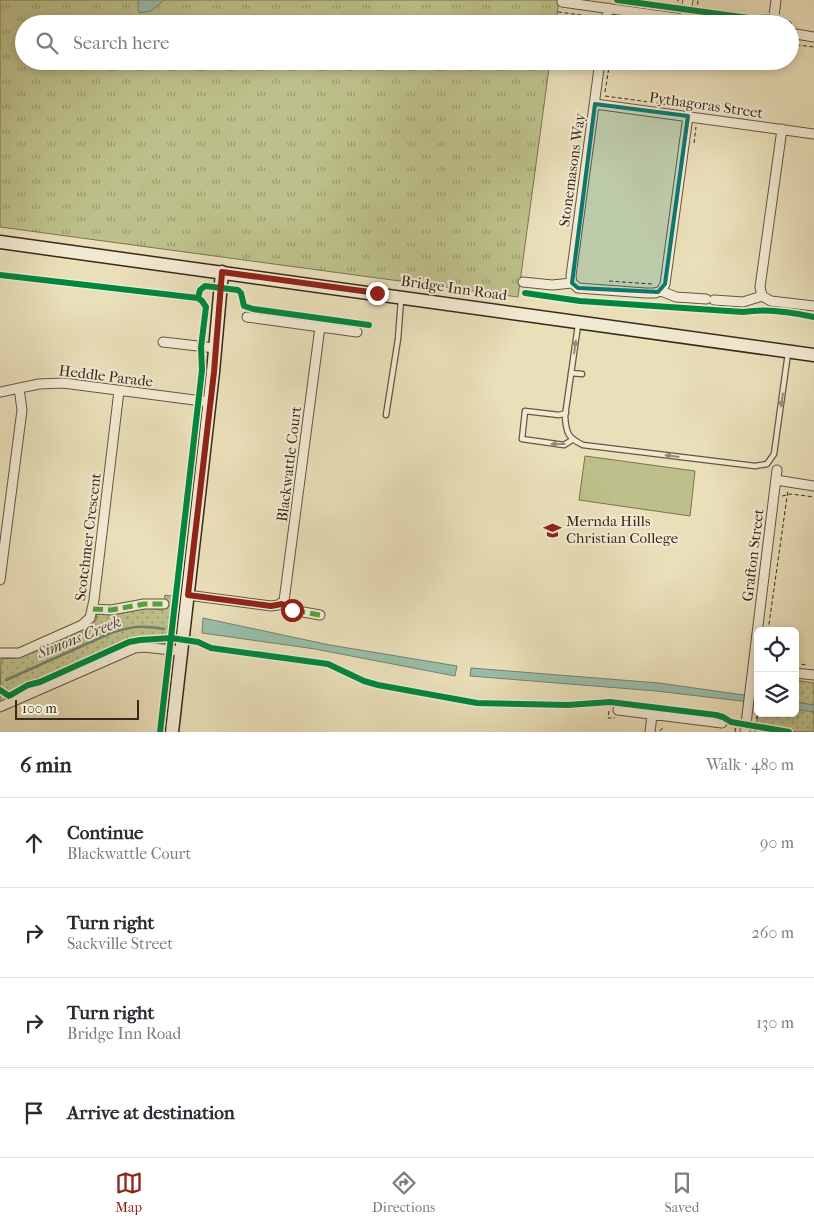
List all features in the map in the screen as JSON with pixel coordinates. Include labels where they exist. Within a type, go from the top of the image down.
[{"type":"main road","name":"Bridge Inn Road","points":[[0,242],[814,355]]},
{"type":"main road","points":[[172,732],[210,402],[222,272]]},
{"type":"street","points":[[774,15],[776,0]]},
{"type":"street","points":[[562,2],[608,8],[686,10],[698,15]]},
{"type":"street","points":[[607,15],[608,8]]},
{"type":"street","points":[[799,34],[814,37]]},
{"type":"street","name":"Stonemasons Way","points":[[572,283],[571,276],[599,70]]},
{"type":"street","name":"Pythagoras Street","points":[[595,104],[814,134]]},
{"type":"street","points":[[661,291],[665,284],[688,116]]},
{"type":"street","points":[[762,296],[760,287],[782,129]]},
{"type":"street","points":[[523,282],[552,286],[572,283],[578,288],[646,293],[661,291],[676,297],[743,302],[762,296],[771,301],[814,306]]},
{"type":"street","points":[[247,317],[357,332]]},
{"type":"street","name":"Blackwattle Court","points":[[282,604],[285,598],[320,327]]},
{"type":"street","points":[[163,342],[215,348]]},
{"type":"street","name":"Heddle Parade","points":[[0,392],[39,384],[63,383],[210,402]]},
{"type":"street","points":[[0,580],[22,410],[19,388]]},
{"type":"street","name":"Scotchmer Crescent","points":[[0,653],[19,653],[82,625],[90,618],[93,610],[119,391]]},
{"type":"street","name":"Grafton Street","points":[[759,627],[777,470]]},
{"type":"street","points":[[776,480],[814,486]]},
{"type":"street","points":[[188,595],[271,606],[282,604],[292,610],[320,615]]},
{"type":"street","points":[[93,610],[111,610],[144,604],[164,604]]},
{"type":"street","points":[[0,707],[135,648],[181,651]]},
{"type":"street","name":"Grafton Street","points":[[746,725],[751,678],[754,670]]},
{"type":"street","points":[[799,674],[814,676]]},
{"type":"street","points":[[618,707],[652,715],[724,722]]},
{"type":"street","points":[[650,732],[652,715]]},
{"type":"lane","points":[[386,415],[398,339],[401,297]]},
{"type":"lane","points":[[578,322],[566,413],[566,430],[572,440],[583,445],[745,465],[767,464],[774,454],[788,352]]},
{"type":"lane","points":[[571,372],[582,374]]},
{"type":"lane","points":[[566,413],[559,415],[525,411],[522,439],[564,445],[572,440]]},
{"type":"path","points":[[676,8],[678,0]]},
{"type":"path","points":[[697,12],[698,0]]},
{"type":"path","points":[[668,7],[705,13]]},
{"type":"path","points":[[799,45],[814,47]]},
{"type":"path","points":[[769,627],[789,482]]},
{"type":"path","points":[[774,495],[787,496],[791,494],[814,497]]},
{"type":"path","points":[[799,664],[814,666]]},
{"type":"path","points":[[602,703],[618,707]]},
{"type":"path","points":[[724,722],[763,728]]},
{"type":"path","points":[[735,732],[736,723]]},
{"type":"highlighted area","points":[[595,104],[688,116],[665,284],[658,292],[578,288],[572,283]]},
{"type":"green space","points":[[0,0],[559,0],[557,15],[15,15],[15,70],[549,70],[518,297],[0,227]]},
{"type":"green space","points":[[585,456],[695,471],[690,516],[579,500]]},
{"type":"green space","points":[[174,593],[167,644],[149,642],[130,645],[0,702],[1,659],[16,658],[91,626],[96,620],[97,613],[115,614],[142,608],[163,610],[165,595],[170,596]]},
{"type":"green space","points":[[799,681],[814,683],[814,732],[761,731],[756,727],[757,717],[799,717]]},
{"type":"shaded area","points":[[138,0],[164,0],[151,11],[140,13],[138,10]]},
{"type":"shaded area","points":[[203,618],[330,645],[457,666],[455,676],[315,649],[202,633]]},
{"type":"shaded area","points":[[471,668],[659,683],[754,696],[754,703],[656,691],[470,676]]},
{"type":"shaded area","points":[[799,703],[814,705],[814,712],[799,710]]},
{"type":"waterway","name":"Simons Creek","points":[[6,680],[111,633],[137,627],[164,629]]},
{"type":"marked path","points":[[93,609],[111,610],[144,604],[164,604]]},
{"type":"marked path","points":[[282,604],[292,610],[320,615]]},
{"type":"cycle path","points":[[617,0],[727,15]]},
{"type":"cycle path","points":[[0,275],[198,298],[200,290],[205,286],[238,290],[241,293],[244,306],[253,309],[369,325]]},
{"type":"cycle path","points":[[525,293],[580,301],[743,312],[779,311],[814,317]]},
{"type":"cycle path","points":[[160,732],[202,370],[201,347],[206,307],[198,298]]},
{"type":"cycle path","points":[[0,690],[9,696],[28,685],[40,682],[129,642],[171,638],[198,642],[211,648],[328,664],[364,681],[378,685],[477,703],[568,705],[610,702],[716,715],[731,722],[789,732]]},
{"type":"place","name":"Mernda Hills Christian College","points":[[552,530]]},
{"type":"route","points":[[292,610],[282,604],[271,606],[188,595],[214,372],[222,272],[377,293]]}]
